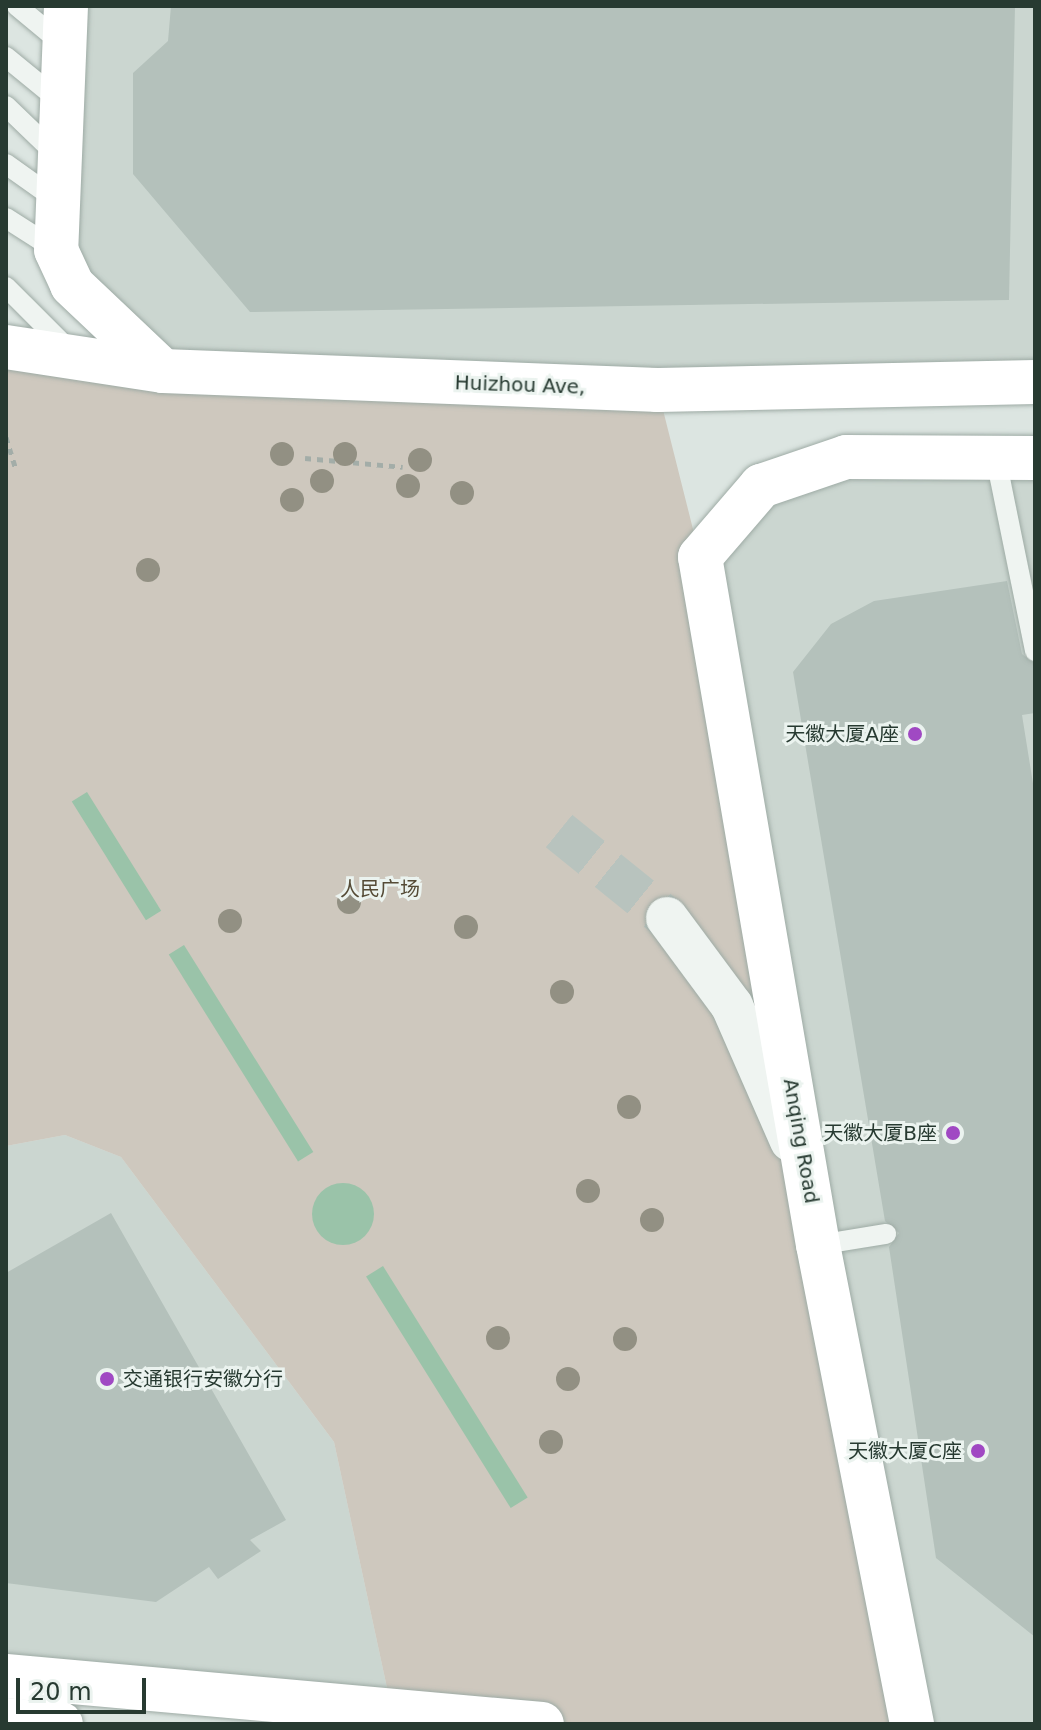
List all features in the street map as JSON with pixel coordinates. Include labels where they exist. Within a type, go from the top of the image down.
[{"type":"main road","points":[[67,27],[56,250],[72,285],[163,371]]},
{"type":"main road","name":"Huizhou Ave,","points":[[6,347],[163,371],[658,390],[1035,382]]},
{"type":"main road","name":"Anqing Road","points":[[912,1724],[818,1245],[700,557],[761,486],[846,457],[1016,458]]},
{"type":"main road","points":[[6,1676],[542,1724]]},
{"type":"main road","points":[[6,1720],[61,1724]]},
{"type":"street","points":[[667,918],[732,1006],[806,1175]]},
{"type":"lane","points":[[17,6],[67,27]]},
{"type":"lane","points":[[6,57],[64,105]]},
{"type":"lane","points":[[6,106],[60,180]]},
{"type":"lane","points":[[6,164],[60,180]]},
{"type":"lane","points":[[6,218],[56,250]]},
{"type":"lane","points":[[6,287],[76,356]]},
{"type":"lane","points":[[1016,458],[1035,651]]},
{"type":"lane","points":[[818,1245],[886,1234]]},
{"type":"path","points":[[6,437],[16,470]]},
{"type":"path","points":[[305,458],[403,467]]},
{"type":"shaded area","points":[[66,6],[1035,6],[1035,382],[163,371],[72,285]]},
{"type":"shaded area","points":[[1035,458],[1035,1724],[912,1724],[700,557],[761,486]]},
{"type":"shaded area","points":[[87,792],[161,911],[146,920],[72,802]]},
{"type":"shaded area","points":[[184,945],[313,1152],[298,1161],[169,955]]},
{"type":"shaded area","points":[[65,1135],[121,1157],[334,1442],[392,1711],[6,1676],[6,1146]]},
{"type":"shaded area","points":[[343,1183],[355,1185],[365,1192],[372,1202],[372,1226],[365,1236],[355,1243],[343,1245],[331,1243],[321,1236],[314,1226],[312,1214],[314,1202],[321,1192],[331,1185]]},
{"type":"shaded area","points":[[383,1266],[528,1498],[511,1508],[366,1277]]},
{"type":"green space","name":"人民广场","points":[[6,347],[658,390],[700,557],[912,1724],[542,1724],[392,1711],[334,1442],[121,1157],[65,1135],[6,1146]]},
{"type":"building","points":[[171,6],[1015,6],[1009,300],[250,312],[133,174],[133,73],[168,41]]},
{"type":"building","points":[[1007,581],[1022,654],[1035,664],[1035,713],[1022,715],[1035,796],[1035,1637],[936,1558],[889,1247],[899,1233],[885,1221],[793,672],[831,624],[874,601]]},
{"type":"building","name":"交通银行安徽分行","points":[[111,1213],[286,1520],[250,1540],[261,1551],[218,1579],[209,1567],[156,1602],[6,1583],[6,1273]]},
{"type":"tunnel","points":[[559,831],[667,918]]},
{"type":"place","name":"天徽大厦A座","points":[[915,734]]},
{"type":"place","name":"天徽大厦B座","points":[[953,1133]]},
{"type":"place","name":"交通银行安徽分行","points":[[107,1379]]},
{"type":"place","name":"天徽大厦C座","points":[[978,1451]]}]
